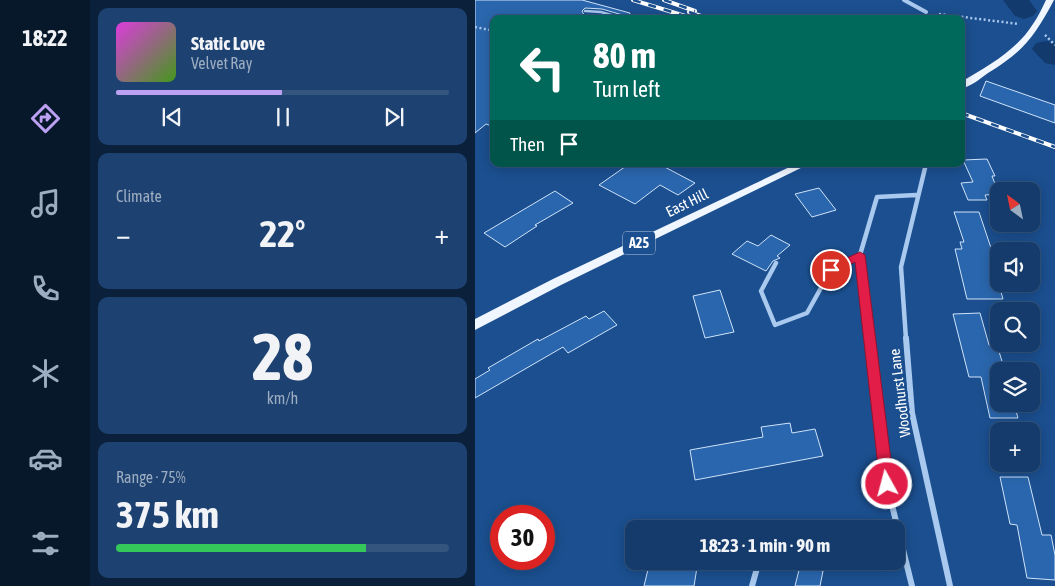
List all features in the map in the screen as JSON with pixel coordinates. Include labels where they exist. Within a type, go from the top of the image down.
[{"type":"main road","points":[[965,84],[992,67],[1021,44],[1036,27],[1049,0]]},
{"type":"main road","name":"East Hill","points":[[475,325],[557,282],[799,167]]},
{"type":"street","points":[[904,0],[926,12]]},
{"type":"street","name":"Woodhurst Lane","points":[[925,167],[901,267],[911,403],[950,586]]},
{"type":"street","name":"Woodhurst Lane","points":[[912,586],[887,484],[860,255],[877,197],[917,195]]},
{"type":"street","points":[[776,263],[761,291],[775,325],[807,312],[831,270],[860,255]]},
{"type":"street","points":[[752,586],[756,570]]},
{"type":"lane","points":[[585,11],[611,15]]},
{"type":"path","points":[[926,12],[954,15]]},
{"type":"path","points":[[965,16],[1036,27]]},
{"type":"path","points":[[475,27],[490,30]]},
{"type":"building","points":[[475,0],[582,0],[630,13],[629,15],[623,15],[602,9],[585,8],[582,11],[584,15],[490,15],[490,126],[486,124],[475,133]]},
{"type":"building","points":[[986,81],[1055,105],[1055,123],[980,96]]},
{"type":"building","points":[[987,159],[995,176],[992,176],[994,182],[990,182],[990,195],[985,195],[987,200],[968,200],[961,183],[973,182],[965,164],[965,160]]},
{"type":"building","points":[[625,167],[665,167],[695,183],[678,195],[660,185],[635,204],[599,185]]},
{"type":"building","points":[[819,188],[836,210],[812,217],[795,194]]},
{"type":"building","points":[[555,191],[573,203],[535,225],[537,226],[505,247],[484,233]]},
{"type":"building","points":[[954,212],[979,212],[990,245],[990,292],[1001,292],[1003,299],[967,299],[955,249],[962,249],[960,242],[964,242]]},
{"type":"building","points":[[771,235],[790,245],[777,256],[780,258],[773,261],[766,271],[732,254],[747,241],[758,246]]},
{"type":"building","points":[[720,290],[734,332],[705,338],[693,296]]},
{"type":"building","points":[[604,311],[617,325],[568,353],[563,347],[475,398],[475,379],[490,370],[488,368],[538,339],[539,341],[586,316],[589,319]]},
{"type":"building","points":[[980,313],[990,345],[990,352],[999,352],[1002,362],[990,362],[990,412],[1016,412],[1018,418],[990,418],[981,377],[969,377],[953,314]]},
{"type":"building","points":[[790,423],[792,433],[815,429],[823,456],[695,480],[690,450],[763,437],[761,427]]},
{"type":"building","points":[[1000,477],[1028,477],[1042,535],[1051,535],[1055,555],[1055,580],[1027,578],[1017,525],[1010,524]]},
{"type":"building","points":[[648,570],[697,570],[694,586],[644,586]]},
{"type":"building","points":[[799,570],[823,571],[820,586],[795,586]]},
{"type":"waterway","points":[[1016,0],[1024,11]]},
{"type":"waterway","points":[[1046,49],[1055,57]]},
{"type":"railway","points":[[633,0],[682,15]]},
{"type":"railway","points":[[664,0],[695,11]]},
{"type":"railway","points":[[689,12],[698,15]]},
{"type":"railway","points":[[965,114],[1055,147]]},
{"type":"route","points":[[831,270],[860,255],[887,484]]}]
